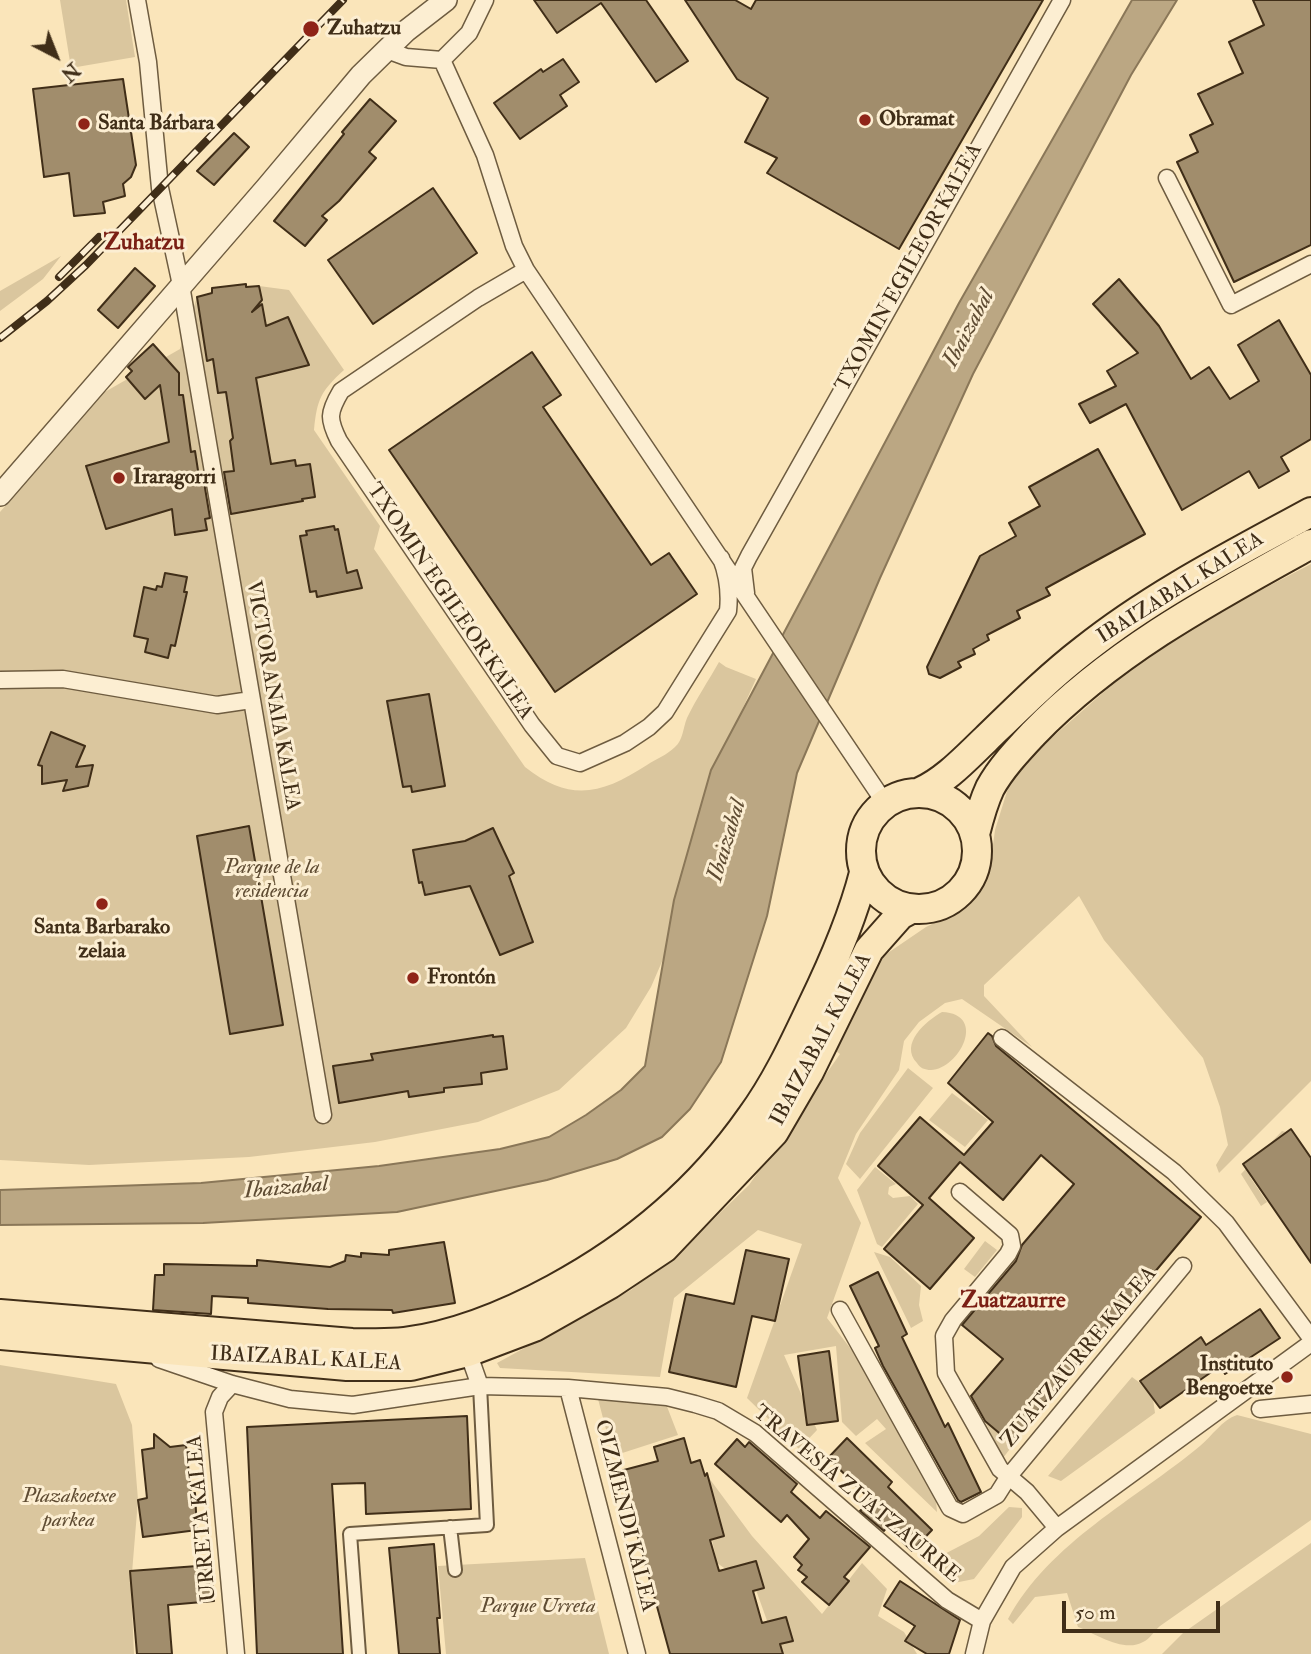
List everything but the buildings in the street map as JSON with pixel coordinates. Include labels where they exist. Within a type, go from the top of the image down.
[{"type":"highway","name":"IBAIZABAL KALEA","points":[[926,789],[1086,648],[1152,603],[1311,512]]},
{"type":"highway","name":"IBAIZABAL KALEA","points":[[975,834],[991,786],[1013,755],[1051,716],[1103,671],[1156,634],[1311,544]]},
{"type":"highway","points":[[926,789],[954,804],[967,817],[975,834],[977,852],[974,871],[965,887],[950,900],[931,908],[911,909],[891,903],[875,891],[864,873],[860,854],[862,834],[872,816],[885,803],[901,794],[926,789]]},
{"type":"highway","name":"IBAIZABAL KALEA","points":[[0,1314],[366,1343],[405,1342],[465,1328],[522,1307],[596,1266],[647,1228],[705,1175],[752,1116],[787,1059],[817,997],[853,916],[864,873]]},
{"type":"highway","name":"IBAIZABAL KALEA","points":[[0,1335],[347,1366],[411,1366],[468,1352],[534,1327],[610,1284],[664,1248],[774,1132],[809,1072],[869,950],[900,915],[911,909]]},
{"type":"street","points":[[137,0],[148,62],[160,188],[181,285]]},
{"type":"street","points":[[0,495],[262,194],[361,75],[406,31],[446,0]]},
{"type":"street","points":[[387,50],[406,57],[442,60],[469,33],[485,0]]},
{"type":"street","name":"TXOMIN EGILEOR KALEA","points":[[746,596],[743,568],[1062,0]]},
{"type":"street","points":[[442,60],[485,155],[514,246],[526,270],[885,803]]},
{"type":"street","points":[[1167,178],[1231,305],[1311,264]]},
{"type":"street","name":"TXOMIN EGILEOR KALEA","points":[[526,270],[478,298],[341,391],[332,405],[329,422],[339,441],[532,726],[557,756],[580,763],[625,743],[649,727],[666,712],[727,611]]},
{"type":"street","name":"VICTOR ANAIA KALEA","points":[[181,285],[323,1115]]},
{"type":"street","points":[[724,565],[742,554],[760,537]]},
{"type":"street","points":[[724,565],[730,594],[727,611]]},
{"type":"street","points":[[727,611],[733,600],[746,596]]},
{"type":"street","points":[[0,680],[64,679],[217,705],[251,699]]},
{"type":"street","points":[[1002,1038],[1174,1172],[1226,1223],[1311,1338]]},
{"type":"street","name":"ZUATZAURRE KALEA","points":[[960,1192],[1010,1235],[1012,1245],[1008,1254],[953,1320],[944,1336],[946,1373],[1000,1469],[1027,1492],[1053,1523]]},
{"type":"street","name":"ZUATZAURRE KALEA","points":[[840,1310],[950,1508],[963,1514],[997,1496],[1009,1476],[1183,1266]]},
{"type":"street","points":[[974,1654],[982,1621],[1013,1567],[1053,1523],[1124,1473],[1136,1470],[1311,1343]]},
{"type":"street","name":"TRAVESÍA ZUATZAURRE","points":[[125,1347],[232,1384],[290,1399],[353,1405],[480,1385],[568,1388],[667,1397],[721,1413],[755,1433],[947,1600],[982,1621]]},
{"type":"street","points":[[359,1654],[350,1534],[487,1525],[480,1385],[468,1352]]},
{"type":"street","name":"URRETA KALEA","points":[[232,1384],[220,1397],[214,1412],[236,1654]]},
{"type":"street","name":"OIZMENDI KALEA","points":[[568,1388],[637,1654]]},
{"type":"street","points":[[1260,1409],[1311,1404]]},
{"type":"street","points":[[450,1527],[455,1570]]},
{"type":"green space","points":[[60,0],[126,0],[135,57],[71,68]]},
{"type":"green space","points":[[61,256],[43,279],[0,311],[0,291]]},
{"type":"green space","name":"Parque de la residencia","points":[[259,286],[289,290],[344,370],[321,396],[314,430],[380,526],[374,549],[525,767],[557,786],[572,790],[601,788],[615,783],[665,755],[678,744],[687,718],[719,662],[756,679],[704,794],[684,865],[664,957],[651,987],[626,1028],[559,1090],[478,1122],[375,1142],[249,1157],[89,1165],[0,1160],[0,512],[103,393],[180,349],[197,297]]},
{"type":"green space","points":[[1311,564],[1311,1081],[1219,1173],[1216,1165],[1228,1145],[1220,1107],[1203,1058],[1104,940],[1079,896],[984,985],[984,996],[1032,1047],[962,999],[945,1003],[919,1022],[904,1041],[899,1070],[856,1134],[838,1178],[861,1223],[827,1318],[867,1370],[935,1490],[937,1512],[865,1443],[886,1429],[877,1419],[856,1436],[842,1422],[836,1346],[784,1355],[817,1430],[799,1449],[747,1398],[802,1244],[758,1230],[674,1298],[660,1377],[500,1368],[497,1363],[631,1290],[697,1235],[749,1185],[840,1054],[833,1049],[876,961],[926,927],[950,915],[974,896],[990,868],[995,830],[1009,785],[1040,748],[1114,683],[1165,647],[1242,600]]},
{"type":"green space","points":[[942,1012],[956,1015],[964,1022],[964,1041],[951,1061],[941,1067],[925,1069],[918,1065],[912,1056],[913,1041],[922,1027]]},
{"type":"green space","points":[[908,1068],[933,1088],[860,1179],[846,1164],[860,1133]]},
{"type":"green space","points":[[952,1093],[988,1120],[965,1147],[929,1120]]},
{"type":"green space","points":[[1282,1131],[1286,1132],[1250,1177],[1267,1202],[1261,1206],[1241,1174]]},
{"type":"green space","points":[[875,1167],[896,1184],[889,1187],[888,1194],[893,1198],[910,1196],[918,1204],[882,1247],[877,1244],[857,1190]]},
{"type":"green space","points":[[985,1241],[997,1250],[975,1277],[964,1269]]},
{"type":"green space","points":[[874,1252],[890,1257],[921,1286],[919,1305],[923,1321],[911,1328]]},
{"type":"green space","name":"Plazakoetxe parkea","points":[[0,1365],[116,1384],[132,1425],[138,1500],[131,1585],[134,1654],[0,1654]]},
{"type":"green space","points":[[1132,1377],[1152,1392],[1155,1413],[1061,1481],[1048,1476]]},
{"type":"green space","points":[[598,1399],[666,1404],[678,1435],[613,1456]]},
{"type":"green space","points":[[981,1409],[1016,1441],[1003,1458],[980,1411]]},
{"type":"green space","points":[[1237,1415],[1311,1434],[1311,1520],[1160,1626],[1145,1641],[1135,1645],[1119,1644],[1078,1627],[1067,1593],[1035,1597],[1013,1624],[1008,1619],[1026,1592],[1070,1545],[1175,1466]]},
{"type":"green space","points":[[706,1474],[752,1536],[822,1614],[862,1563],[887,1589],[878,1616],[904,1632],[917,1654],[779,1654],[756,1590],[717,1563],[698,1476]]},
{"type":"green space","points":[[1009,1507],[1022,1508],[1022,1517],[974,1579],[954,1583],[931,1567],[935,1559],[979,1536]]},
{"type":"green space","points":[[1311,1543],[1311,1654],[1162,1654],[1183,1633]]},
{"type":"green space","name":"Parque Urreta","points":[[585,1558],[609,1654],[446,1654],[438,1566]]},
{"type":"water","name":"Ibaizabal","points":[[1132,0],[1177,0],[1131,75],[973,374],[880,578],[797,773],[767,916],[721,1062],[690,1109],[662,1137],[617,1159],[547,1180],[397,1212],[203,1223],[0,1225],[0,1190],[201,1183],[379,1166],[500,1149],[549,1137],[621,1090],[645,1066],[674,900],[711,770],[959,303]]},
{"type":"railway","points":[[0,338],[47,301],[86,265],[343,0]]},
{"type":"railway","points":[[59,277],[99,237]]},
{"type":"place","name":"Zuhatzu","points":[[311,29]]},
{"type":"place","name":"Obramat","points":[[865,120]]},
{"type":"place","name":"Santa Bárbara","points":[[84,124]]},
{"type":"place","name":"Iraragorri","points":[[119,478]]},
{"type":"place","name":"Santa Barbarako zelaia","points":[[102,904]]},
{"type":"place","name":"Frontón","points":[[413,978]]},
{"type":"place","name":"Instituto Bengoetxe","points":[[1287,1377]]},
{"type":"district","name":"Zuhatzu","points":[[144,244]]},
{"type":"district","name":"Zuatzaurre","points":[[1013,1302]]}]
